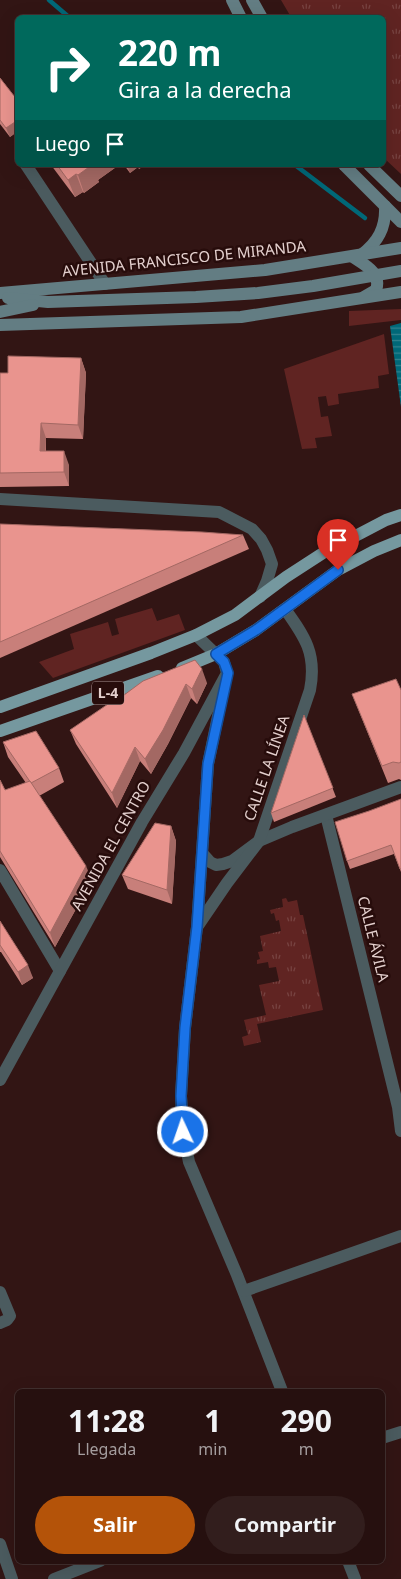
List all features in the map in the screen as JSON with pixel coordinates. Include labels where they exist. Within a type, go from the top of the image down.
[{"type":"main road","points":[[232,0],[240,15]]},
{"type":"main road","points":[[252,0],[260,15]]},
{"type":"main road","points":[[346,167],[401,222]]},
{"type":"main road","points":[[370,167],[401,196]]},
{"type":"main road","points":[[360,300],[376,290],[377,278],[356,256],[370,248],[378,238],[383,228],[385,206]]},
{"type":"main road","name":"AVENIDA FRANCISCO DE MIRANDA","points":[[0,293],[265,270],[401,248]]},
{"type":"main road","points":[[0,298],[48,302],[196,297],[313,286],[401,271]]},
{"type":"main road","points":[[0,325],[241,317],[360,300],[401,292]]},
{"type":"main road","points":[[0,312],[48,302]]},
{"type":"main road","name":"L-4","points":[[0,707],[151,654],[196,635],[235,614],[286,577],[323,554],[386,520],[401,515]]},
{"type":"main road","name":"L-4","points":[[0,731],[202,661],[256,630],[338,570],[374,551],[401,540]]},
{"type":"street","points":[[27,167],[105,284]]},
{"type":"street","points":[[0,499],[220,512],[252,529],[261,539],[267,550],[272,564],[260,597]]},
{"type":"street","name":"CALLE LA LÍNEA","points":[[197,927],[259,841],[310,690],[313,673],[312,658],[308,646],[285,609]]},
{"type":"street","points":[[196,635],[224,662],[228,673],[208,764],[197,927],[185,1028],[181,1096],[183,1132],[190,1162],[244,1291],[281,1389]]},
{"type":"street","name":"AVENIDA EL CENTRO","points":[[0,1080],[142,822],[184,753],[228,673]]},
{"type":"street","points":[[199,726],[209,724],[215,729]]},
{"type":"street","points":[[184,753],[192,747],[199,746],[205,752],[208,764]]},
{"type":"street","points":[[202,853],[210,862],[216,865],[223,864],[232,861],[259,841],[401,787]]},
{"type":"street","name":"CALLE ÁVILA","points":[[326,815],[399,1107],[401,1131]]},
{"type":"street","points":[[0,870],[60,971]]},
{"type":"street","points":[[244,1291],[401,1236]]},
{"type":"street","points":[[0,1292],[10,1316],[7,1320],[0,1322]]},
{"type":"street","points":[[385,1437],[401,1432]]},
{"type":"street","points":[[0,1544],[12,1579]]},
{"type":"street","points":[[54,1579],[92,1564]]},
{"type":"street","points":[[349,1564],[355,1579]]},
{"type":"green space","points":[[281,0],[401,0],[401,174],[386,160],[386,15],[290,15]]},
{"type":"green space","points":[[401,309],[401,320],[349,326],[349,311]]},
{"type":"green space","points":[[384,334],[389,374],[378,376],[379,388],[338,394],[339,404],[328,406],[326,396],[318,397],[321,417],[328,416],[332,436],[315,438],[317,448],[302,449],[284,369]]},
{"type":"green space","points":[[152,608],[157,621],[179,614],[185,630],[53,678],[39,662],[74,649],[70,634],[108,622],[112,636],[119,634],[115,619]]},
{"type":"green space","points":[[286,898],[288,902],[297,900],[300,915],[303,915],[323,1010],[257,1024],[261,1042],[244,1046],[242,1037],[248,1035],[244,1020],[266,1015],[259,985],[279,981],[276,967],[269,968],[268,962],[257,964],[257,960],[260,959],[258,952],[263,951],[260,936],[281,931],[279,920],[276,921],[274,913],[271,914],[270,910],[283,907],[282,899]]},
{"type":"water","points":[[401,323],[401,407],[390,326]]},
{"type":"building","points":[[0,78],[15,97],[15,122],[6,128],[0,120]]},
{"type":"building","points":[[58,167],[89,167],[78,175],[76,174],[68,180]]},
{"type":"building","points":[[8,356],[81,358],[78,425],[41,423],[40,451],[64,451],[64,472],[0,473],[0,373],[8,373]]},
{"type":"building","points":[[0,524],[202,532],[243,535],[0,642]]},
{"type":"building","points":[[195,660],[202,669],[192,689],[186,684],[163,730],[145,759],[135,747],[112,793],[70,730],[111,702],[112,704],[143,681]]},
{"type":"building","points":[[396,679],[401,690],[401,762],[393,762],[382,766],[352,694]]},
{"type":"building","points":[[304,715],[333,788],[271,813]]},
{"type":"building","points":[[36,731],[59,768],[31,783],[3,742]]},
{"type":"building","points":[[0,780],[5,790],[30,781],[86,866],[50,933],[0,851]]},
{"type":"building","points":[[401,799],[401,869],[391,845],[347,861],[335,822]]},
{"type":"building","points":[[155,823],[171,826],[167,890],[122,875]]},
{"type":"building","points":[[0,921],[28,965],[18,972],[0,945]]},
{"type":"waterway","points":[[49,0],[66,15]]},
{"type":"waterway","points":[[298,167],[365,218]]},
{"type":"route","points":[[183,1132],[181,1096],[185,1028],[197,927],[208,764],[228,673],[224,662],[216,654],[256,630],[338,570]]}]
